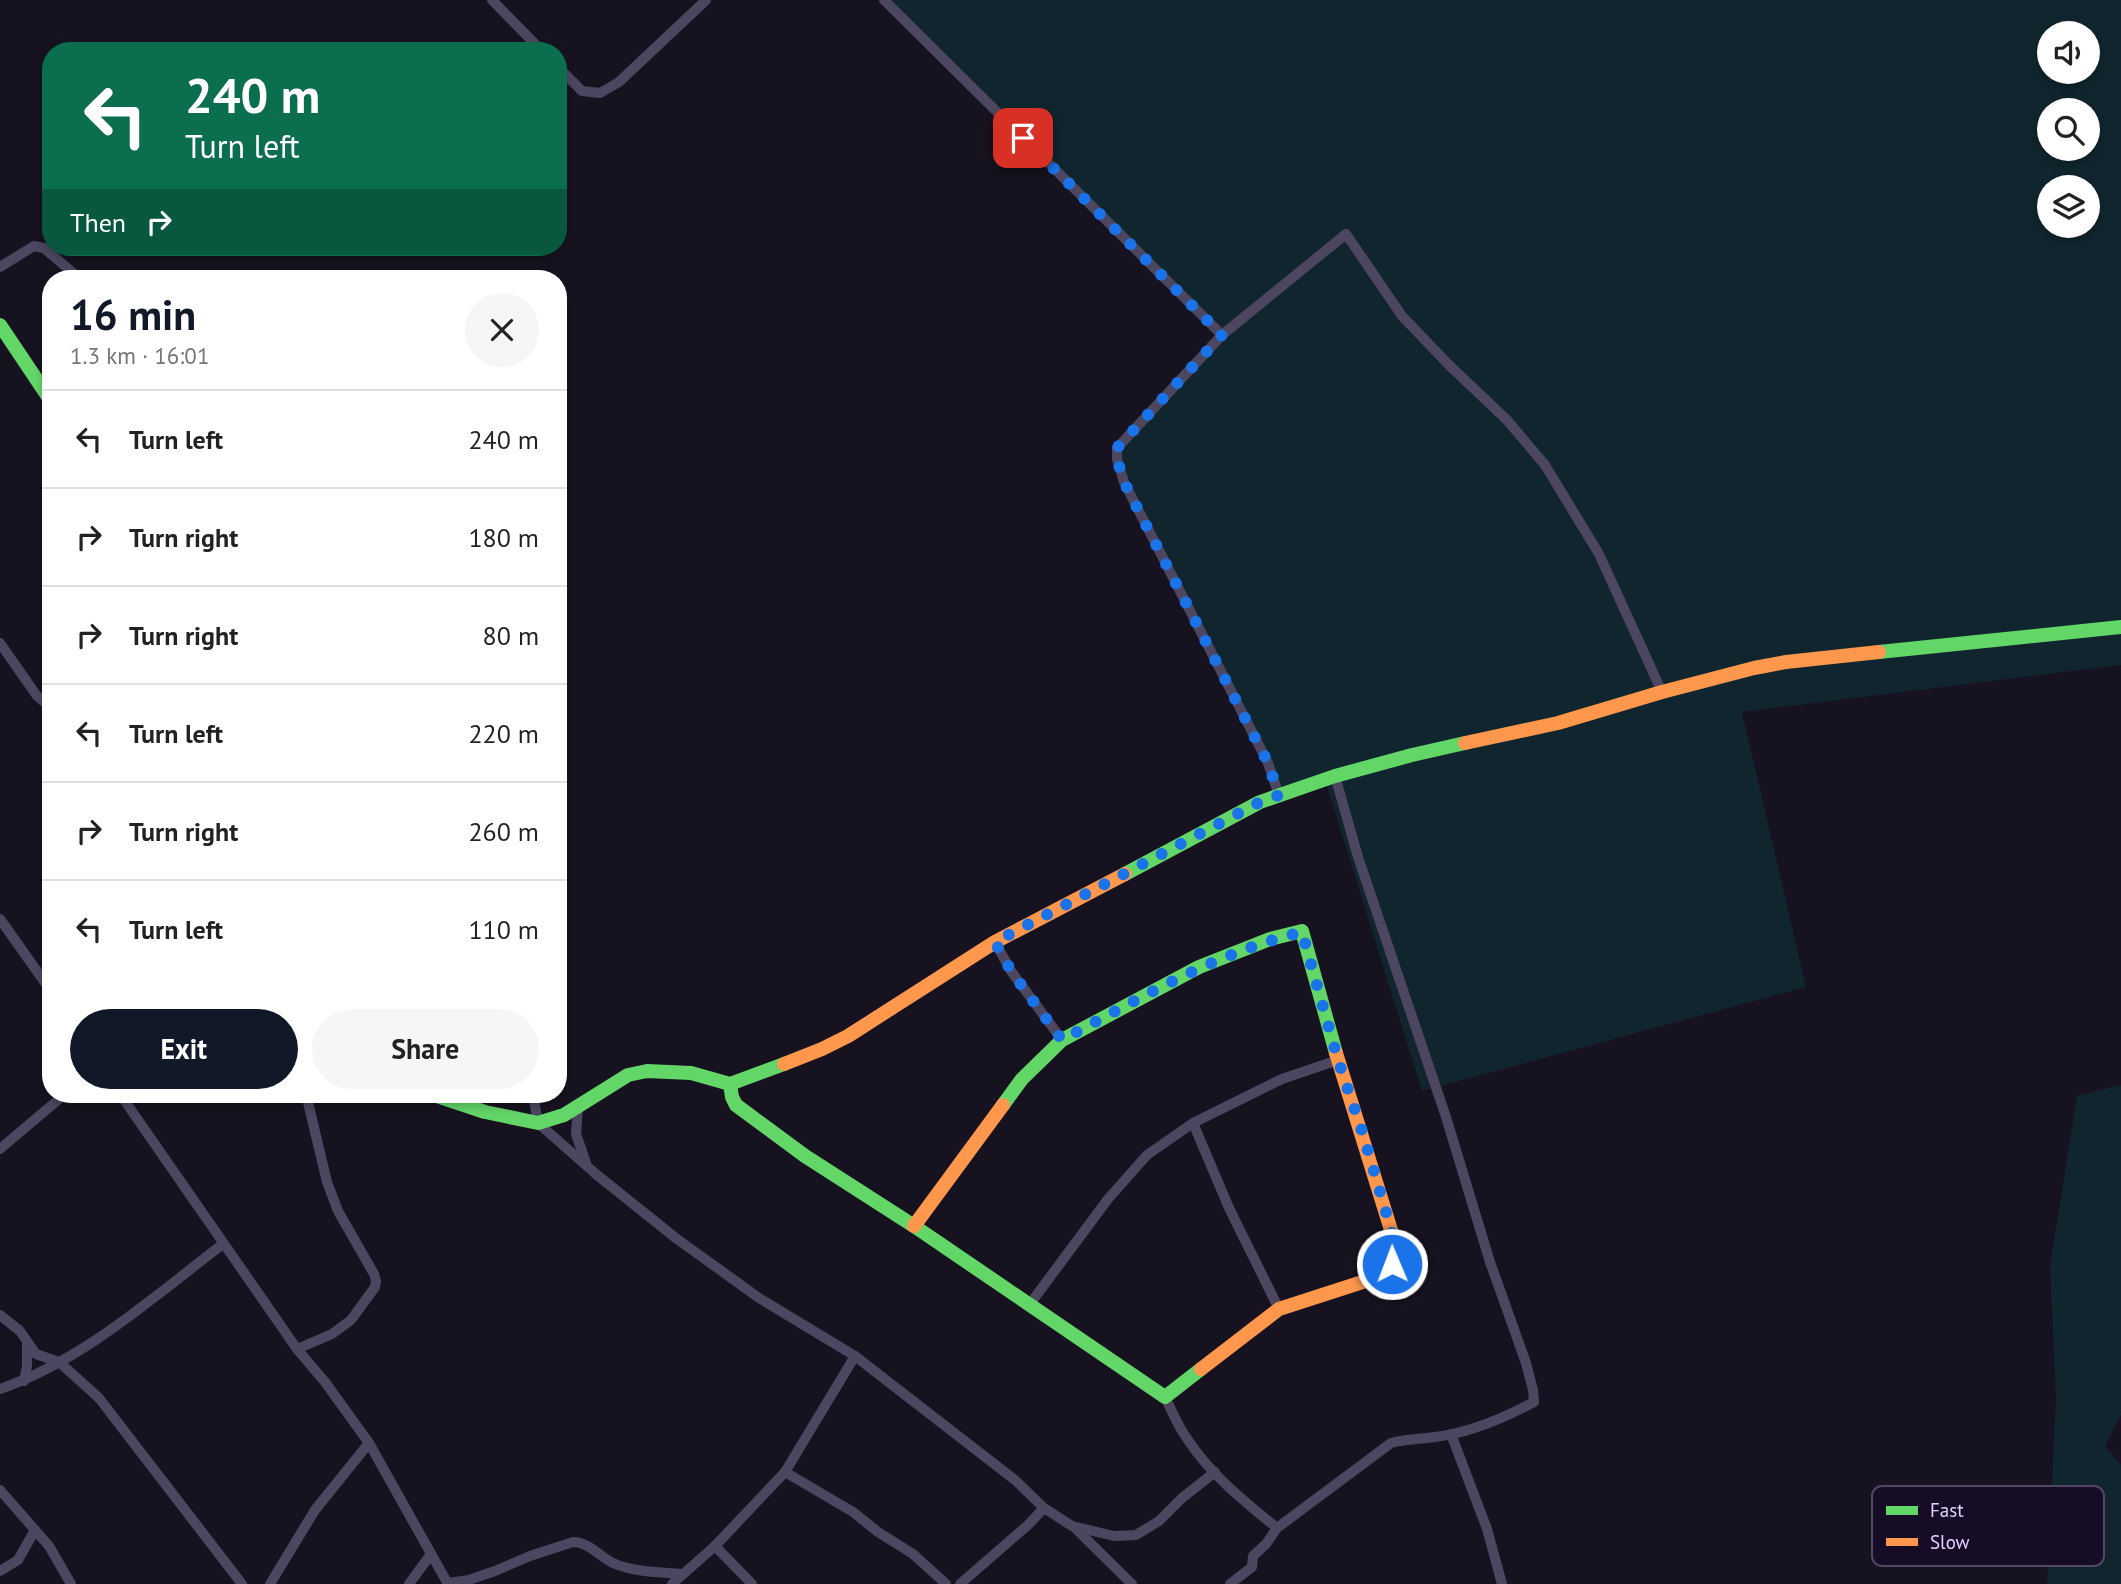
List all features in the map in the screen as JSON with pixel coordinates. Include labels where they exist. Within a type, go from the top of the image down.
[{"type":"street","points":[[492,0],[533,42]]},
{"type":"street","points":[[567,77],[582,91],[600,93],[619,82],[706,0]]},
{"type":"street","points":[[884,0],[1222,335]]},
{"type":"street","points":[[1279,795],[1268,763],[1124,482],[1117,459],[1117,448],[1222,335],[1346,234],[1402,316],[1507,420],[1545,465],[1598,554],[1662,692]]},
{"type":"street","points":[[0,267],[34,246],[42,248]]},
{"type":"street","points":[[53,256],[70,270]]},
{"type":"street","points":[[0,325],[42,388]]},
{"type":"street","points":[[538,1124],[564,1115],[628,1075],[647,1071],[691,1073],[730,1083],[822,1049],[848,1036],[995,942],[1260,802],[1335,776],[1412,755],[1558,723],[1754,668],[1786,662],[2121,627]]},
{"type":"street","points":[[0,643],[42,700]]},
{"type":"street","points":[[1230,1584],[1252,1567],[1253,1556],[1277,1528],[1391,1443],[1409,1438],[1451,1434],[1503,1419],[1534,1402],[1526,1363],[1490,1262],[1358,857],[1335,776]]},
{"type":"street","points":[[0,919],[42,978]]},
{"type":"street","points":[[914,1226],[1022,1079],[1062,1040],[1199,967],[1270,939],[1302,932],[1338,1060],[1395,1243],[1392,1264],[1378,1277],[1279,1309],[1165,1397]]},
{"type":"street","points":[[995,942],[1011,971],[1062,1040]]},
{"type":"street","points":[[1030,1304],[1115,1190],[1147,1155],[1193,1123],[1282,1079],[1338,1060]]},
{"type":"street","points":[[730,1083],[736,1105],[805,1156],[914,1226],[1165,1397],[1186,1439],[1198,1455],[1239,1498],[1277,1528]]},
{"type":"street","points":[[0,1149],[54,1103]]},
{"type":"street","points":[[126,1103],[297,1349],[325,1381],[369,1443],[448,1583],[482,1576],[573,1542],[579,1542],[612,1563],[630,1568],[681,1574]]},
{"type":"street","points":[[297,1349],[332,1334],[351,1320],[375,1287],[376,1281],[338,1211],[327,1182],[308,1103]]},
{"type":"street","points":[[454,1103],[538,1124],[677,1239],[759,1298],[855,1356],[1015,1479],[1044,1508],[1072,1525],[1132,1584]]},
{"type":"street","points":[[534,1103],[538,1124]]},
{"type":"street","points":[[578,1106],[576,1134],[588,1166]]},
{"type":"street","points":[[1193,1123],[1279,1309]]},
{"type":"street","points":[[0,1389],[24,1381],[59,1362],[114,1327],[223,1244]]},
{"type":"street","points":[[0,1315],[20,1331],[36,1354],[59,1362],[99,1398],[242,1584]]},
{"type":"street","points":[[24,1381],[27,1342]]},
{"type":"street","points":[[671,1584],[715,1546],[785,1472],[855,1356]]},
{"type":"street","points":[[1451,1434],[1487,1529],[1502,1584]]},
{"type":"street","points":[[270,1584],[315,1510],[369,1443]]},
{"type":"street","points":[[785,1472],[853,1513],[913,1554],[946,1584]]},
{"type":"street","points":[[1072,1525],[1114,1536],[1136,1535],[1159,1521],[1182,1498],[1215,1472]]},
{"type":"street","points":[[0,1490],[49,1546],[71,1584]]},
{"type":"street","points":[[960,1584],[1044,1508]]},
{"type":"street","points":[[0,1571],[18,1560],[35,1530]]},
{"type":"street","points":[[715,1546],[752,1584]]},
{"type":"street","points":[[409,1584],[431,1554]]},
{"type":"shaded area","points":[[884,0],[2121,0],[2121,665],[1742,712],[1806,987],[1422,1091],[1325,780],[1279,795],[1124,482],[1117,448],[1222,335]]},
{"type":"shaded area","points":[[2121,1085],[2121,1415],[2105,1446],[2121,1465],[2121,1584],[2047,1584],[2048,1566],[2104,1566],[2104,1486],[2052,1486],[2056,1398],[2050,1266],[2077,1096]]},
{"type":"traffic: fast","points":[[0,325],[42,388]]},
{"type":"traffic: fast","points":[[1879,652],[2121,627]]},
{"type":"traffic: fast","points":[[1125,874],[1260,802],[1335,776],[1465,743]]},
{"type":"traffic: fast","points":[[1003,1105],[1022,1079],[1062,1040],[1199,967],[1270,939],[1302,931],[1336,1053]]},
{"type":"traffic: fast","points":[[458,1103],[485,1112],[538,1123],[564,1115],[628,1075],[647,1071],[691,1073],[730,1084],[784,1064]]},
{"type":"traffic: fast","points":[[730,1084],[736,1105],[805,1156],[914,1226],[1165,1397],[1201,1369]]},
{"type":"traffic: slow","points":[[1465,743],[1558,723],[1754,668],[1879,652]]},
{"type":"traffic: slow","points":[[784,1064],[848,1036],[995,942],[1125,874]]},
{"type":"traffic: slow","points":[[1201,1369],[1279,1309],[1378,1277],[1392,1264],[1395,1243],[1336,1053]]},
{"type":"traffic: slow","points":[[914,1226],[1003,1105]]},
{"type":"route","points":[[1023,138],[1222,335],[1117,448],[1117,459],[1124,482],[1268,763],[1279,795],[1260,802],[995,942],[1011,971],[1062,1040],[1199,967],[1270,939],[1302,932],[1338,1060],[1395,1243],[1392,1264]]}]
